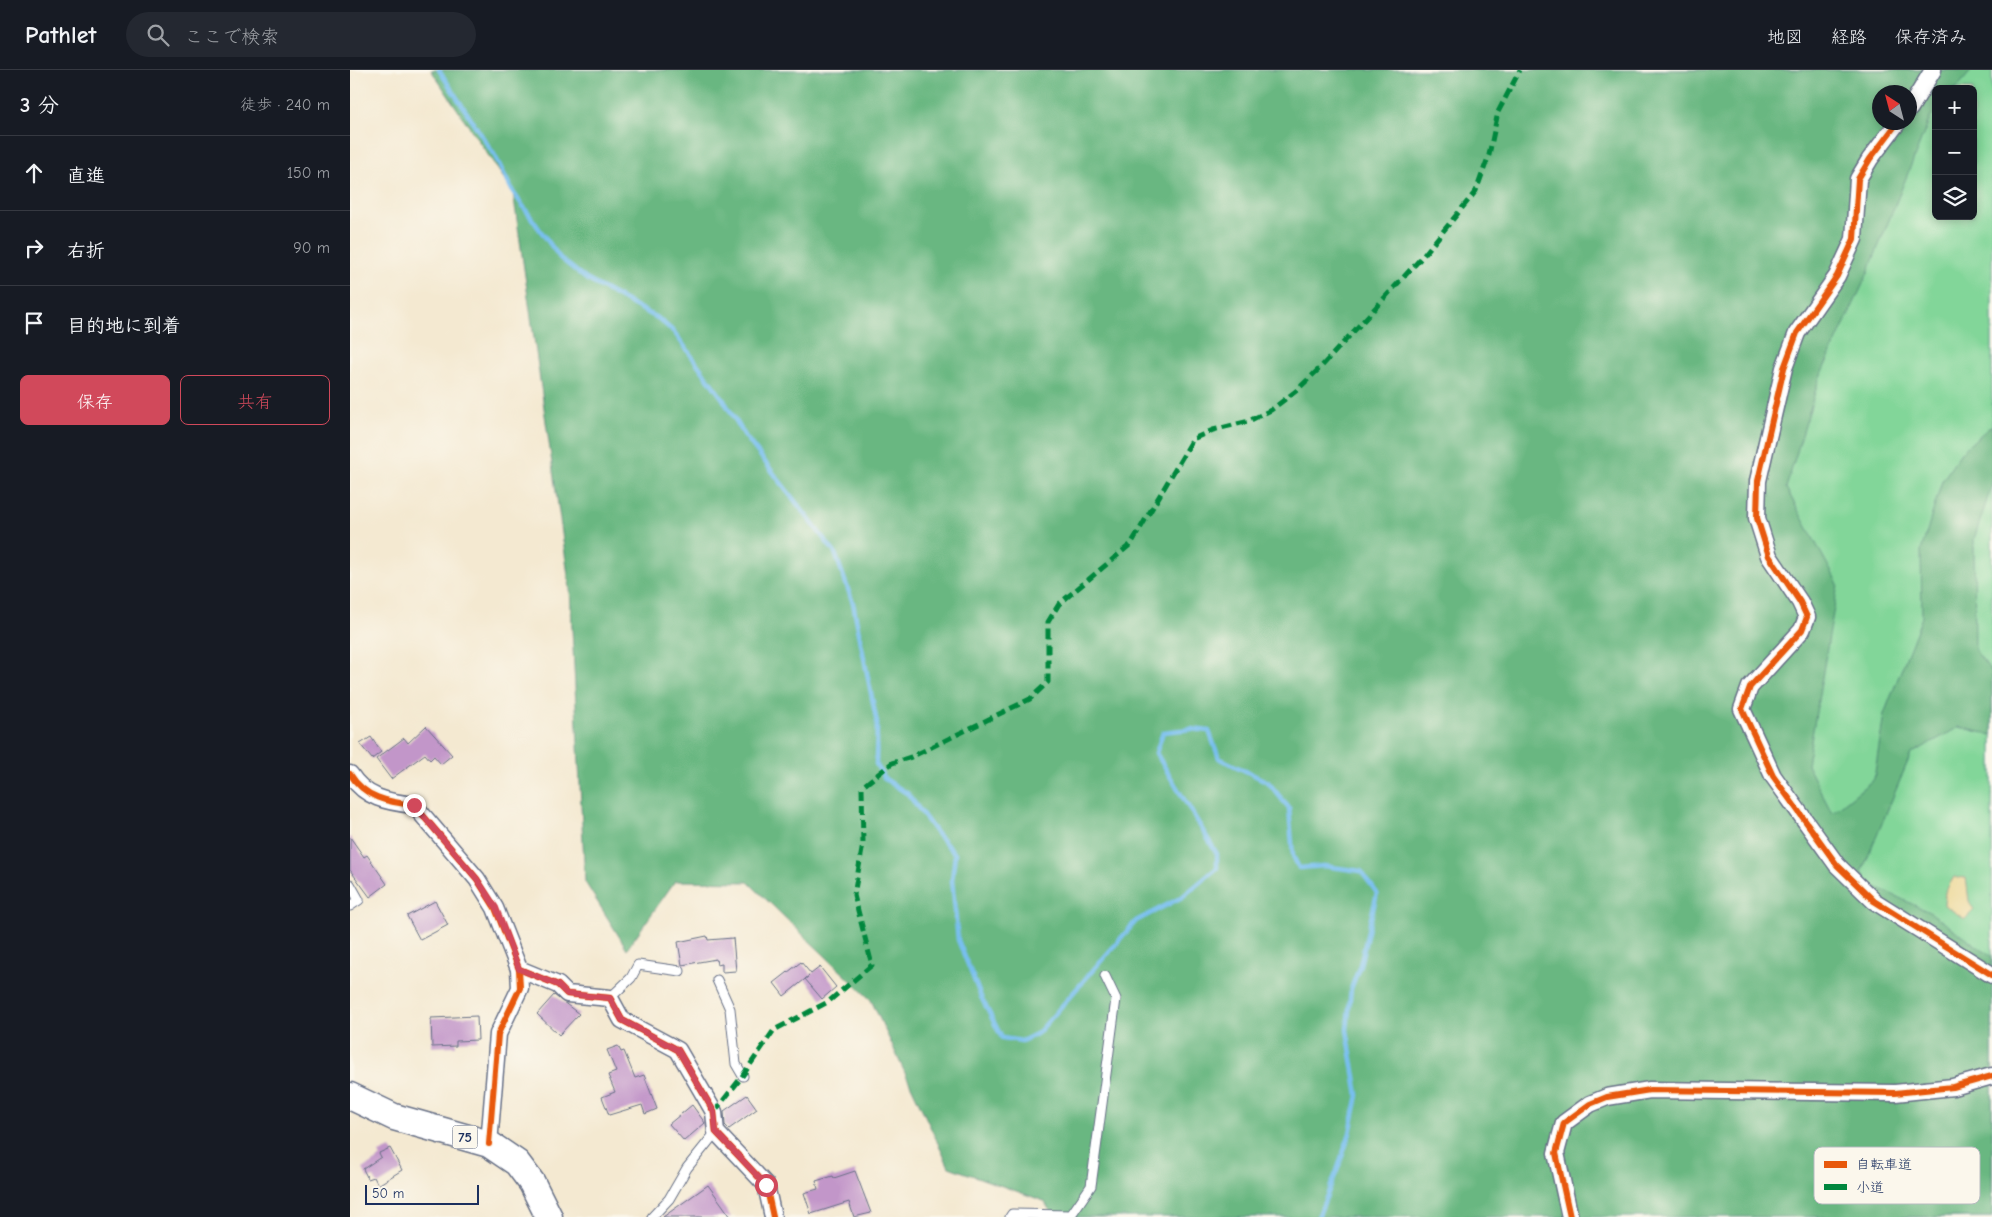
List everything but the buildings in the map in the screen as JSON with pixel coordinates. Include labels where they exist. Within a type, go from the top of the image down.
[{"type":"main road","name":"75","points":[[350,1096],[394,1117],[489,1144],[516,1162],[532,1183],[549,1217]]},
{"type":"street","points":[[1917,96],[1933,70]]},
{"type":"street","points":[[1892,130],[1870,159],[1858,180],[1854,239],[1837,276],[1797,332],[1784,368],[1758,482],[1757,518],[1769,556],[1800,602],[1807,617],[1802,630],[1750,687],[1742,709],[1772,776],[1837,865],[1874,901],[1992,975]]},
{"type":"street","points":[[351,778],[367,793],[383,801],[414,805],[477,879],[496,908],[519,969],[520,988],[498,1034],[489,1144]]},
{"type":"street","points":[[519,969],[558,985],[567,994],[610,998],[622,1020],[678,1050],[714,1112],[716,1132],[766,1185],[773,1217]]},
{"type":"street","points":[[1570,1217],[1556,1153],[1564,1123],[1590,1104],[1607,1097],[1650,1090],[1895,1093],[1952,1087],[1992,1076]]},
{"type":"lane","points":[[350,884],[359,900],[350,906]]},
{"type":"lane","points":[[610,998],[631,978],[638,965],[680,971]]},
{"type":"lane","points":[[1010,1217],[1012,1214],[1071,1215],[1091,1186],[1116,999],[1105,976]]},
{"type":"lane","points":[[717,980],[730,1009],[736,1064],[743,1076]]},
{"type":"lane","points":[[652,1217],[669,1199],[687,1168],[716,1132]]},
{"type":"green space","points":[[431,70],[1972,70],[1959,85],[1932,85],[1932,116],[1867,275],[1819,379],[1786,488],[1838,584],[1807,765],[1832,813],[1874,779],[1884,714],[1922,617],[1921,551],[1942,481],[1962,451],[1992,425],[1992,485],[1974,539],[1975,650],[1992,672],[1992,735],[1959,727],[1911,754],[1862,871],[1868,883],[1931,913],[1992,957],[1992,1217],[1054,1217],[1044,1201],[949,1167],[871,1000],[748,882],[675,881],[627,949],[585,882],[570,589],[513,192]]},
{"type":"green space","points":[[1654,70],[1992,70],[1992,1217],[1874,1217],[1872,1204],[1980,1204],[1980,1147],[1861,1147]]},
{"type":"sand","points":[[1954,877],[1966,878],[1969,901],[1974,910],[1965,919],[1944,905],[1945,892]]},
{"type":"waterway","points":[[439,70],[495,156],[513,192],[560,258],[586,279],[659,319],[674,332],[723,399],[745,436],[835,553],[853,603],[877,723],[876,764],[885,779],[908,794],[937,834],[955,854],[952,880],[958,940],[981,997],[1002,1038],[1022,1041],[1038,1033],[1136,921],[1182,897],[1217,868],[1217,854],[1156,753],[1163,732],[1191,729],[1209,731],[1219,758],[1268,782],[1289,808],[1293,856],[1299,868],[1324,866],[1361,871],[1377,893],[1360,965],[1351,989],[1347,1030],[1358,1095],[1350,1133],[1318,1217]]},
{"type":"marked path","points":[[714,1112],[741,1078],[774,1030],[828,1002],[872,965],[854,895],[863,844],[862,787],[892,763],[911,757],[1030,699],[1048,682],[1048,622],[1059,604],[1131,544],[1193,439],[1213,430],[1249,421],[1271,410],[1296,391],[1320,368],[1423,256],[1476,191],[1489,155],[1498,112],[1520,70]]},
{"type":"cycle path","points":[[1892,130],[1870,159],[1858,179],[1854,239],[1837,276],[1797,333],[1784,368],[1758,481],[1757,518],[1769,556],[1800,602],[1807,617],[1802,630],[1750,687],[1742,709],[1773,776],[1837,865],[1874,901],[1992,975]]},
{"type":"cycle path","points":[[350,774],[370,794],[386,800],[414,805],[477,879],[495,908],[519,969],[520,988],[498,1034],[489,1144]]},
{"type":"cycle path","points":[[519,969],[558,985],[567,994],[610,998],[622,1020],[678,1050],[714,1112],[716,1132],[766,1185],[773,1217]]},
{"type":"cycle path","points":[[1570,1217],[1556,1153],[1564,1123],[1590,1104],[1607,1097],[1650,1090],[1895,1093],[1953,1087],[1992,1076]]},
{"type":"route","points":[[414,805],[477,879],[496,908],[519,969],[558,985],[567,994],[610,998],[622,1020],[678,1050],[714,1112],[716,1132],[766,1185]]}]
